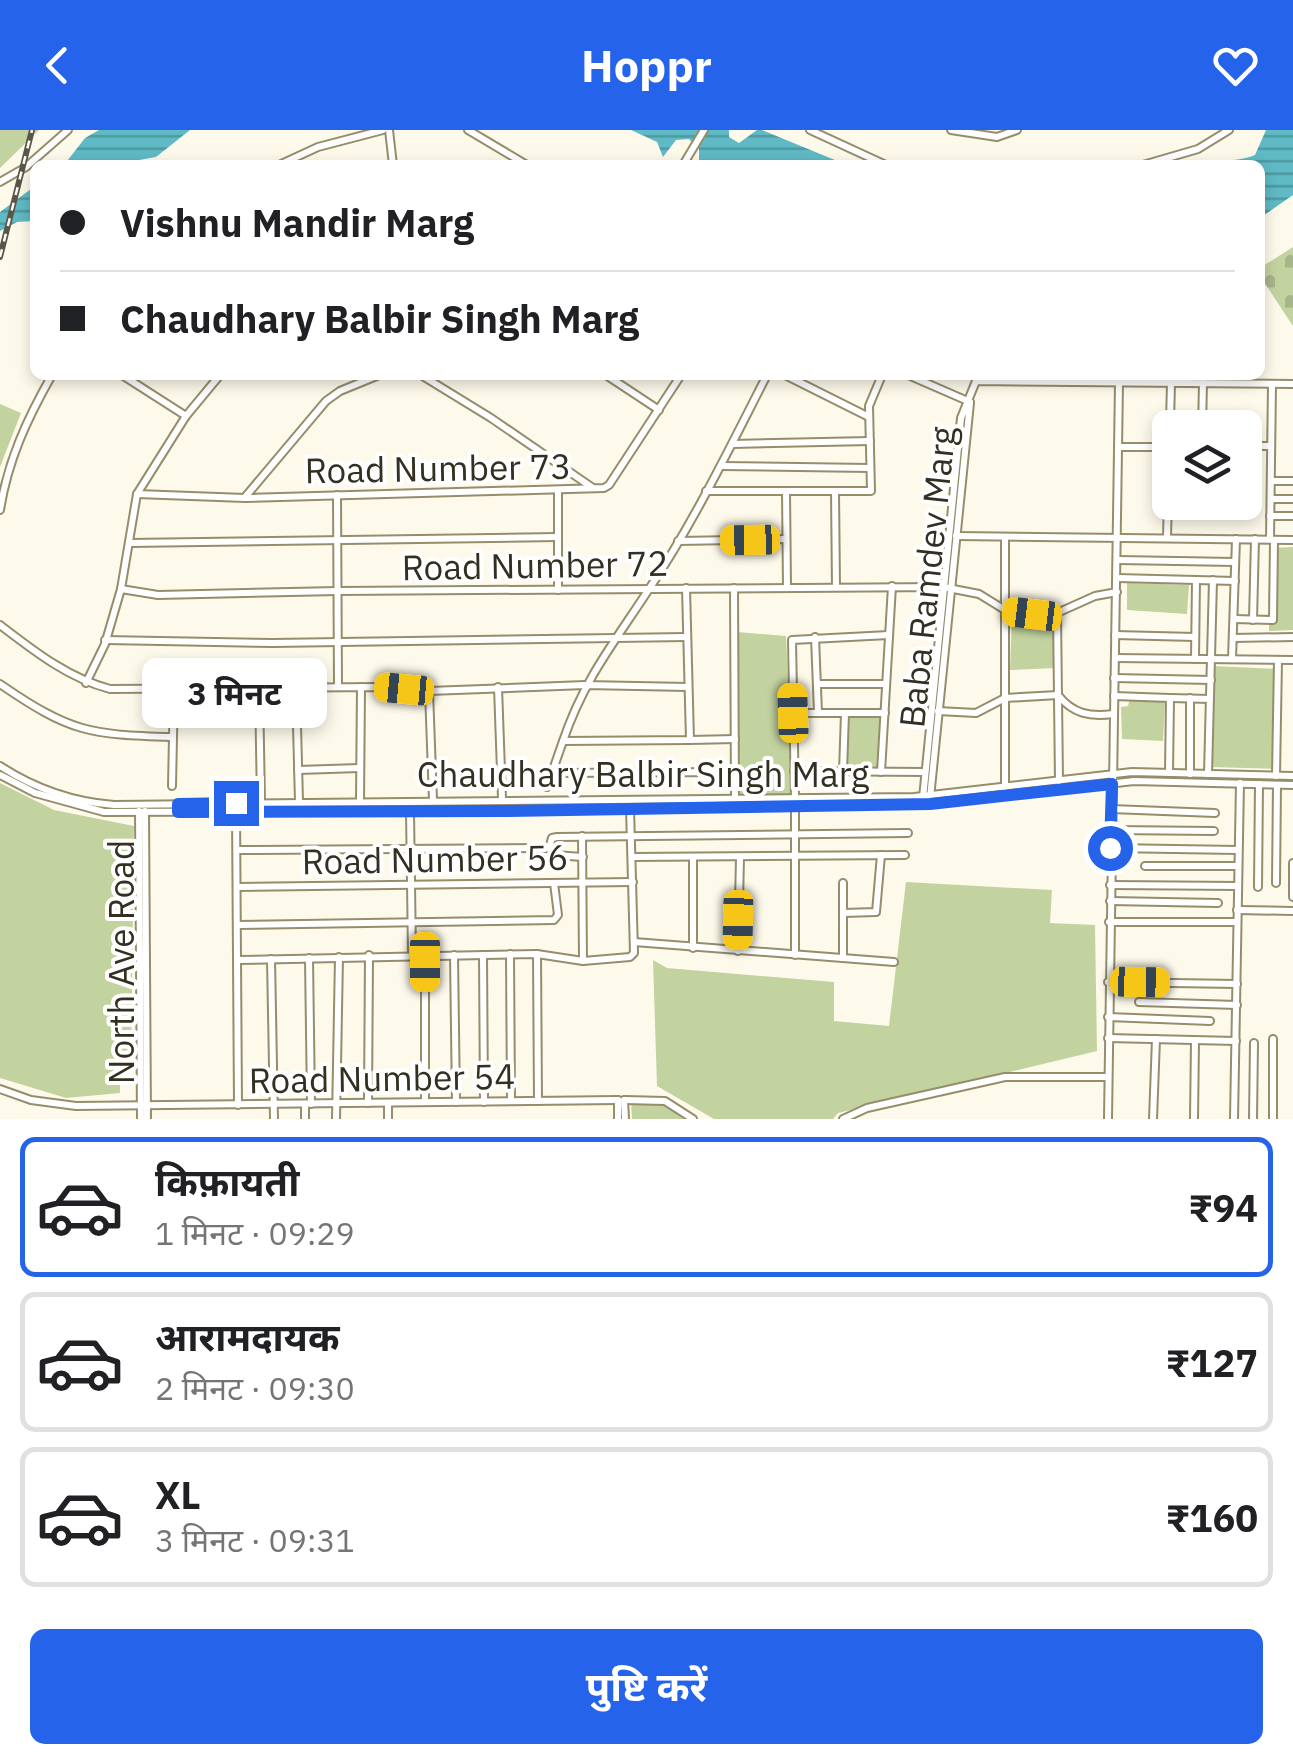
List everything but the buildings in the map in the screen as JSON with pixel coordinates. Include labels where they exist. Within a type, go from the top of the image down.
[{"type":"street","points":[[34,160],[68,130]]},
{"type":"street","points":[[290,160],[318,147],[386,130],[392,160]]},
{"type":"street","points":[[468,130],[518,160]]},
{"type":"street","points":[[686,160],[704,130]]},
{"type":"street","points":[[810,130],[875,160]]},
{"type":"street","points":[[956,130],[1016,130]]},
{"type":"street","points":[[1159,160],[1198,148],[1230,130]]},
{"type":"street","points":[[0,182],[30,163]]},
{"type":"street","points":[[0,510],[5,477],[26,420],[49,380]]},
{"type":"street","points":[[130,380],[186,416]]},
{"type":"street","points":[[86,683],[121,589],[137,494],[186,416],[216,380]]},
{"type":"street","points":[[245,498],[326,401],[367,380]]},
{"type":"street","points":[[429,380],[594,489]]},
{"type":"street","points":[[613,380],[658,410]]},
{"type":"street","name":"Road Number 73","points":[[137,494],[245,498],[594,489],[609,485],[677,380]]},
{"type":"street","points":[[547,787],[585,686],[612,639],[650,588],[764,380]]},
{"type":"street","points":[[795,380],[869,417]]},
{"type":"street","points":[[705,491],[871,490],[869,406],[880,380]]},
{"type":"street","points":[[920,380],[970,402],[976,381],[1293,384]]},
{"type":"street","points":[[1108,1119],[1118,383]]},
{"type":"street","points":[[1171,383],[1171,410]]},
{"type":"street","points":[[1203,410],[1204,383]]},
{"type":"street","points":[[1272,384],[1272,638]]},
{"type":"street","name":"Baba Ramdev Marg","points":[[928,774],[970,402]]},
{"type":"street","name":"Baba Ramdev Marg","points":[[926,800],[962,418],[970,402]]},
{"type":"street","points":[[732,444],[870,442]]},
{"type":"street","points":[[1262,446],[1272,446]]},
{"type":"street","points":[[1118,447],[1152,447]]},
{"type":"street","points":[[720,466],[870,468]]},
{"type":"street","points":[[1271,481],[1293,480]]},
{"type":"street","points":[[558,490],[558,590]]},
{"type":"street","points":[[786,491],[787,587]]},
{"type":"street","points":[[835,491],[836,587]]},
{"type":"street","points":[[337,494],[338,687]]},
{"type":"street","points":[[1271,499],[1293,499]]},
{"type":"street","points":[[1270,516],[1293,516]]},
{"type":"street","points":[[1167,538],[1168,520]]},
{"type":"street","points":[[956,536],[1293,540]]},
{"type":"street","points":[[1005,536],[1005,788]]},
{"type":"street","points":[[129,543],[558,538]]},
{"type":"street","points":[[676,542],[786,539]]},
{"type":"street","points":[[1232,659],[1236,539]]},
{"type":"street","points":[[1253,620],[1255,539]]},
{"type":"street","points":[[1118,560],[1236,562]]},
{"type":"street","points":[[1117,578],[1235,581]]},
{"type":"street","points":[[1194,659],[1196,580]]},
{"type":"street","points":[[1208,774],[1213,580]]},
{"type":"street","points":[[881,772],[892,586]]},
{"type":"street","name":"Road Number 72","points":[[121,589],[158,596],[338,590],[947,587],[979,594],[1005,610]]},
{"type":"street","points":[[686,588],[690,740]]},
{"type":"street","points":[[734,588],[735,798]]},
{"type":"street","points":[[1005,610],[1057,613],[1095,596],[1117,592]]},
{"type":"street","points":[[1057,613],[1059,781]]},
{"type":"street","points":[[1234,619],[1273,620]]},
{"type":"street","points":[[0,625],[86,683],[110,689],[360,687],[429,691],[688,687]]},
{"type":"street","points":[[796,955],[790,642],[796,637],[889,635]]},
{"type":"street","points":[[1116,635],[1195,637]]},
{"type":"street","points":[[105,640],[146,643],[687,637]]},
{"type":"street","points":[[815,637],[818,713]]},
{"type":"street","points":[[1233,638],[1293,638]]},
{"type":"street","points":[[1115,658],[1293,660]]},
{"type":"street","points":[[1276,883],[1278,660]]},
{"type":"street","points":[[1114,678],[1211,680]]},
{"type":"street","points":[[0,684],[44,714],[82,730],[106,736],[173,737]]},
{"type":"street","points":[[817,684],[886,684]]},
{"type":"street","points":[[296,687],[299,802]]},
{"type":"street","points":[[360,687],[360,802]]},
{"type":"street","points":[[498,687],[502,799]]},
{"type":"street","points":[[259,688],[261,803]]},
{"type":"street","points":[[172,786],[174,689]]},
{"type":"street","points":[[429,691],[433,800]]},
{"type":"street","points":[[938,711],[976,713],[1005,698],[1058,695]]},
{"type":"street","points":[[1058,695],[1066,705],[1084,715],[1113,714]]},
{"type":"street","points":[[1114,696],[1210,699]]},
{"type":"street","points":[[1169,773],[1170,698]]},
{"type":"street","points":[[1190,698],[1190,774]]},
{"type":"street","points":[[793,713],[885,713]]},
{"type":"street","points":[[843,772],[845,713]]},
{"type":"street","points":[[563,741],[734,739]]},
{"type":"street","name":"Chaudhary Balbir Singh Marg","points":[[0,766],[71,798],[142,809]]},
{"type":"street","points":[[298,770],[360,768]]},
{"type":"street","points":[[794,771],[928,774],[946,794]]},
{"type":"street","points":[[551,773],[734,772]]},
{"type":"street","name":"Chaudhary Balbir Singh Marg","points":[[178,808],[630,808],[926,800],[1169,773],[1276,780],[1293,785]]},
{"type":"street","name":"Chaudhary Balbir Singh Marg","points":[[0,775],[35,793],[104,812],[261,803],[502,799],[735,798],[795,802]]},
{"type":"street","name":"Chaudhary Balbir Singh Marg","points":[[926,800],[946,794],[1059,781],[1259,784],[1293,776]]},
{"type":"street","points":[[1234,1119],[1240,783]]},
{"type":"street","points":[[1258,887],[1259,784]]},
{"type":"street","points":[[238,960],[510,954],[583,961],[630,957],[634,942],[630,808]]},
{"type":"street","name":"North Ave Road","points":[[142,809],[144,1119]]},
{"type":"street","points":[[1111,809],[1215,813]]},
{"type":"street","points":[[236,810],[238,1105]]},
{"type":"street","points":[[410,810],[412,955]]},
{"type":"street","points":[[1111,830],[1214,831]]},
{"type":"street","points":[[583,857],[554,855],[550,848],[552,838],[908,833]]},
{"type":"street","points":[[582,836],[583,961]]},
{"type":"street","points":[[236,850],[550,848]]},
{"type":"street","points":[[1110,848],[1238,850]]},
{"type":"street","points":[[843,913],[876,912],[881,855]]},
{"type":"street","points":[[632,857],[905,855]]},
{"type":"street","points":[[738,951],[740,857]]},
{"type":"street","points":[[692,858],[693,948]]},
{"type":"street","points":[[1293,862],[1293,897]]},
{"type":"street","points":[[1145,866],[1238,866]]},
{"type":"street","name":"Road Number 56","points":[[237,887],[633,882]]},
{"type":"street","points":[[238,925],[556,919],[554,883]]},
{"type":"street","points":[[843,883],[843,958]]},
{"type":"street","points":[[1110,885],[1238,886]]},
{"type":"street","points":[[1110,901],[1218,903]]},
{"type":"street","points":[[1237,910],[1293,911]]},
{"type":"street","points":[[1109,922],[1238,922]]},
{"type":"street","points":[[634,942],[894,962]]},
{"type":"street","points":[[510,954],[512,1101]]},
{"type":"street","points":[[537,954],[538,1101]]},
{"type":"street","points":[[425,955],[425,1102]]},
{"type":"street","points":[[454,955],[456,1102]]},
{"type":"street","points":[[483,955],[484,1102]]},
{"type":"street","points":[[336,1119],[339,956]]},
{"type":"street","points":[[368,1103],[369,956]]},
{"type":"street","points":[[305,1119],[310,958]]},
{"type":"street","points":[[271,959],[274,1119]]},
{"type":"street","points":[[1108,982],[1237,984]]},
{"type":"street","points":[[1139,1002],[1237,1004]]},
{"type":"street","points":[[1108,1016],[1210,1021]]},
{"type":"street","points":[[1108,1038],[1236,1041]]},
{"type":"street","points":[[1153,1119],[1156,1039]]},
{"type":"street","points":[[1273,1039],[1273,1119]]},
{"type":"street","points":[[1194,1040],[1194,1119]]},
{"type":"street","points":[[1253,1119],[1254,1042]]},
{"type":"street","points":[[843,1119],[867,1108],[1005,1077],[1108,1077]]},
{"type":"street","name":"Road Number 54","points":[[0,1089],[54,1104],[665,1101],[693,1119]]},
{"type":"street","points":[[621,1100],[622,1119]]},
{"type":"street","points":[[388,1103],[388,1119]]},
{"type":"street","points":[[218,1106],[218,1119]]},
{"type":"green space","points":[[0,130],[39,130],[0,168]]},
{"type":"green space","points":[[1293,247],[1293,326],[1265,284],[1265,265]]},
{"type":"green space","points":[[0,404],[21,413],[0,467]]},
{"type":"green space","points":[[1293,547],[1293,630],[1269,631],[1269,620],[1276,619],[1276,606],[1268,604],[1271,548]]},
{"type":"green space","points":[[1127,583],[1189,585],[1187,614],[1127,610]]},
{"type":"green space","points":[[1012,615],[1054,618],[1056,668],[1010,670]]},
{"type":"green space","points":[[737,632],[786,636],[793,796],[737,796]]},
{"type":"green space","points":[[1213,666],[1280,669],[1277,769],[1210,767]]},
{"type":"green space","points":[[1130,698],[1165,702],[1163,741],[1122,739],[1121,707],[1128,706]]},
{"type":"green space","points":[[845,713],[882,715],[879,769],[843,772]]},
{"type":"green space","points":[[0,783],[54,810],[134,826],[131,1072],[120,1074],[120,1093],[66,1098],[0,1078]]},
{"type":"green space","points":[[906,882],[1052,890],[1050,923],[1095,925],[1097,1051],[838,1113],[833,1119],[714,1119],[657,1086],[653,960],[667,968],[834,982],[834,1021],[889,1026]]},
{"type":"green space","points":[[631,1102],[666,1104],[688,1119],[632,1119]]},
{"type":"water","points":[[99,130],[190,130],[156,157],[68,160],[85,138]]},
{"type":"water","points":[[631,130],[729,130],[729,137],[739,143],[762,130],[835,160],[699,160],[699,149],[689,139],[676,140],[663,157],[657,142]]},
{"type":"water","points":[[1266,130],[1293,130],[1293,195],[1265,215],[1265,160],[1234,160],[1255,155]]},
{"type":"water","points":[[30,190],[30,221],[17,222],[0,231],[0,212]]},
{"type":"railway","points":[[0,257],[32,130]]},
{"type":"route","points":[[236,803],[178,804],[178,812],[930,804],[1112,784],[1110,848]]}]
